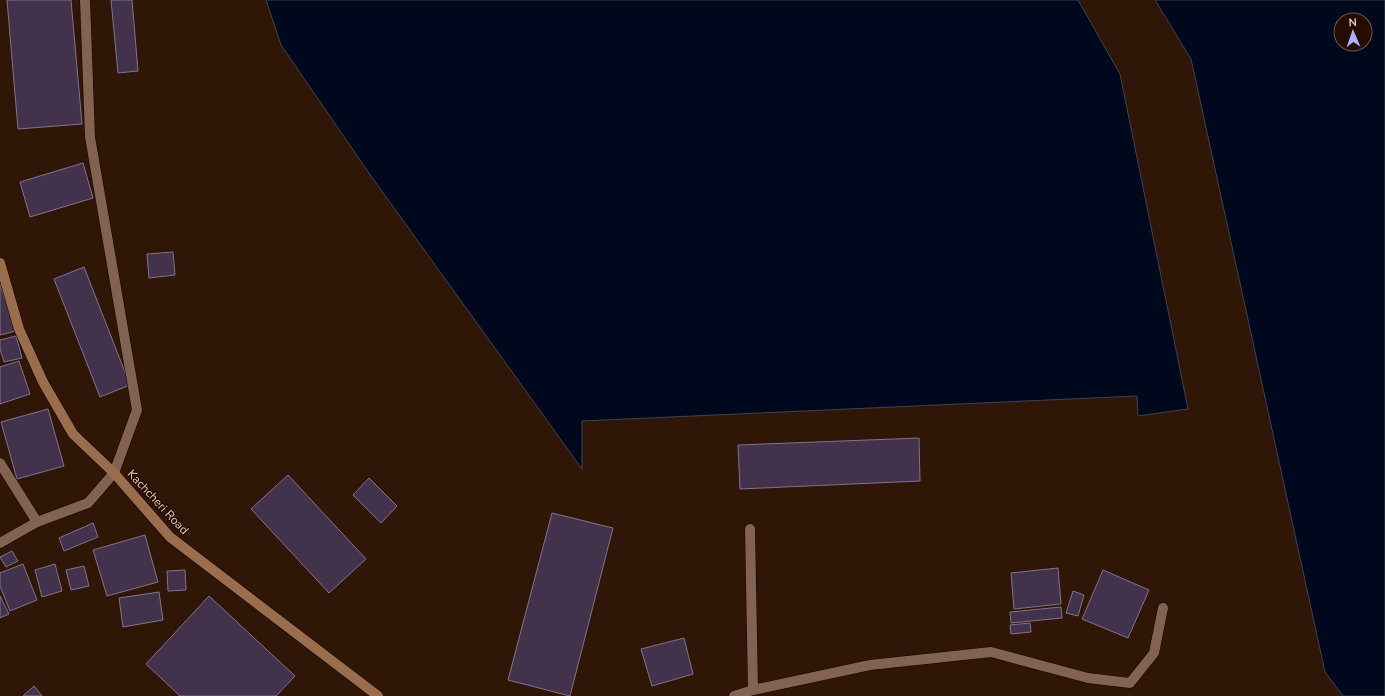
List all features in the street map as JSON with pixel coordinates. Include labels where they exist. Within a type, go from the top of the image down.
[{"type":"street","points":[[0,543],[37,522],[88,503],[114,474],[137,410],[90,137],[85,0]]},
{"type":"street","name":"Kachcheri Road","points":[[0,263],[19,329],[43,382],[73,434],[114,474],[170,537],[378,696]]},
{"type":"street","points":[[0,463],[37,522]]},
{"type":"street","points":[[750,529],[753,690]]},
{"type":"street","points":[[734,696],[753,690],[870,665],[991,652],[1088,678],[1130,683],[1154,653],[1163,608]]},
{"type":"water","points":[[266,0],[1078,0],[1120,74],[1188,409],[1138,416],[1137,396],[582,421],[582,469],[371,176],[281,45]]},
{"type":"water","points":[[1155,0],[1385,0],[1385,696],[1343,696],[1325,672],[1191,59]]},
{"type":"building","points":[[7,0],[71,0],[82,124],[18,129]]},
{"type":"building","points":[[111,0],[132,0],[138,71],[118,73]]},
{"type":"building","points":[[83,163],[93,198],[30,217],[20,182]]},
{"type":"building","points":[[173,252],[175,275],[149,278],[147,254]]},
{"type":"building","points":[[84,267],[130,385],[100,397],[54,279]]},
{"type":"building","points":[[0,284],[16,331],[0,335]]},
{"type":"building","points":[[16,336],[22,358],[4,362],[0,349],[0,340]]},
{"type":"building","points":[[19,361],[30,394],[0,404],[0,367]]},
{"type":"building","points":[[48,409],[64,466],[17,479],[1,422]]},
{"type":"building","points":[[919,438],[920,481],[740,489],[738,445]]},
{"type":"building","points":[[288,475],[366,559],[329,593],[251,509]]},
{"type":"building","points":[[369,478],[397,506],[381,523],[353,495]]},
{"type":"building","points":[[552,513],[613,528],[570,696],[508,680]]},
{"type":"building","points":[[93,523],[98,537],[64,551],[59,538]]},
{"type":"building","points":[[145,535],[158,582],[107,596],[93,550]]},
{"type":"building","points":[[12,551],[18,561],[6,567],[0,557]]},
{"type":"building","points":[[23,564],[37,600],[10,611],[0,586],[0,573]]},
{"type":"building","points":[[55,564],[62,591],[42,597],[35,570]]},
{"type":"building","points":[[84,566],[89,586],[71,590],[66,570]]},
{"type":"building","points":[[1058,568],[1061,604],[1014,609],[1011,573]]},
{"type":"building","points":[[185,570],[186,590],[168,591],[167,571]]},
{"type":"building","points":[[1103,570],[1149,590],[1128,638],[1082,619]]},
{"type":"building","points":[[1073,591],[1084,595],[1078,616],[1066,613]]},
{"type":"building","points":[[159,592],[163,620],[123,627],[119,598]]},
{"type":"building","points":[[0,596],[9,614],[0,618]]},
{"type":"building","points":[[209,596],[295,676],[276,696],[180,696],[146,664]]},
{"type":"building","points":[[1061,607],[1062,618],[1011,623],[1010,612]]},
{"type":"building","points":[[1030,623],[1031,632],[1011,634],[1010,625]]},
{"type":"building","points":[[684,638],[693,674],[652,686],[641,649]]},
{"type":"building","points":[[34,686],[42,696],[23,696]]}]
